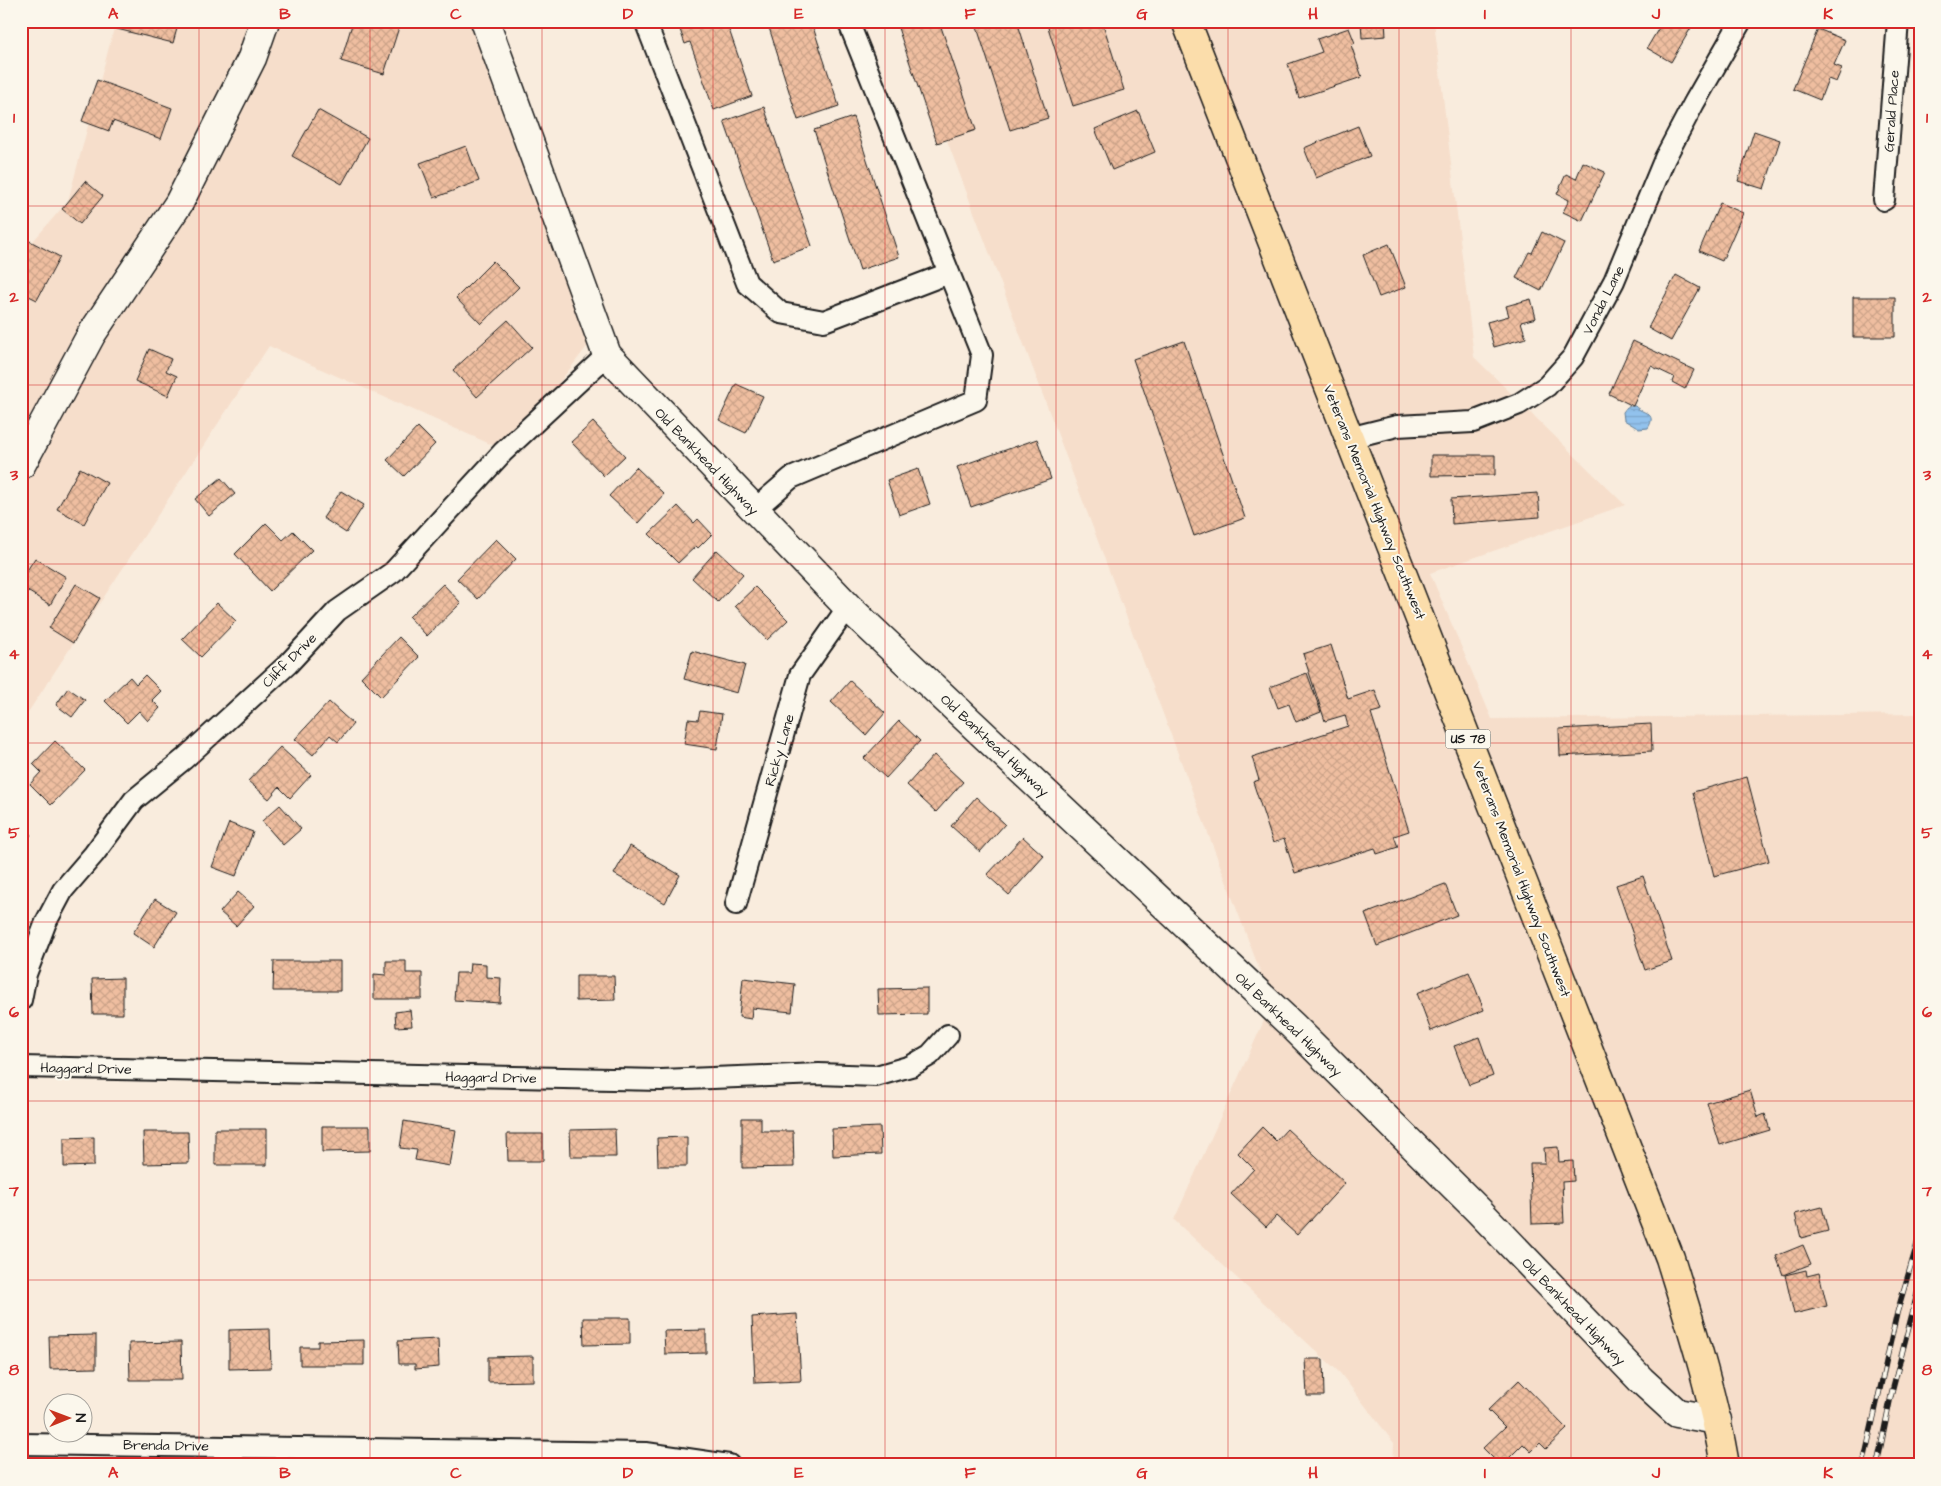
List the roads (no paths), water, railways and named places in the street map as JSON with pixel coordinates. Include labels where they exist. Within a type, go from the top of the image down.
[{"type":"main road","name":"Veterans Memorial Highway Southwest","points":[[1186,21],[1670,1258],[1698,1347],[1717,1420],[1725,1465]]},
{"type":"street","points":[[21,465],[91,335],[180,203],[252,58],[265,21]]},
{"type":"street","name":"Old Bankhead Highway","points":[[485,21],[607,355],[848,607],[1293,1026],[1479,1211],[1640,1380],[1676,1413],[1717,1420]]},
{"type":"street","points":[[645,21],[747,284],[781,313],[824,321],[949,273]]},
{"type":"street","points":[[754,510],[791,478],[976,400],[982,355],[848,21]]},
{"type":"street","name":"Vonda Lane","points":[[1349,438],[1397,426],[1473,422],[1519,404],[1547,386],[1573,357],[1614,281],[1665,158],[1694,103],[1742,21]]},
{"type":"street","name":"Gerald Place","points":[[1884,200],[1898,21]]},
{"type":"street","name":"Cliff Drive","points":[[21,1000],[26,974],[46,922],[63,890],[94,854],[134,800],[184,759],[288,664],[337,611],[393,572],[503,452],[607,355]]},
{"type":"street","name":"Ricky Lane","points":[[736,904],[800,675],[848,607]]},
{"type":"street","name":"Haggard Drive","points":[[21,1067],[661,1080],[819,1074],[876,1076],[911,1066],[930,1055],[948,1035]]},
{"type":"street","name":"Brenda Drive","points":[[21,1444],[646,1453],[729,1465]]},
{"type":"water","points":[[1635,406],[1650,416],[1651,423],[1648,428],[1639,429],[1624,420],[1623,412],[1627,407]]},
{"type":"railway","points":[[1863,1465],[1897,1313],[1920,1234]]},
{"type":"railway","points":[[1877,1465],[1891,1396],[1920,1283]]}]
